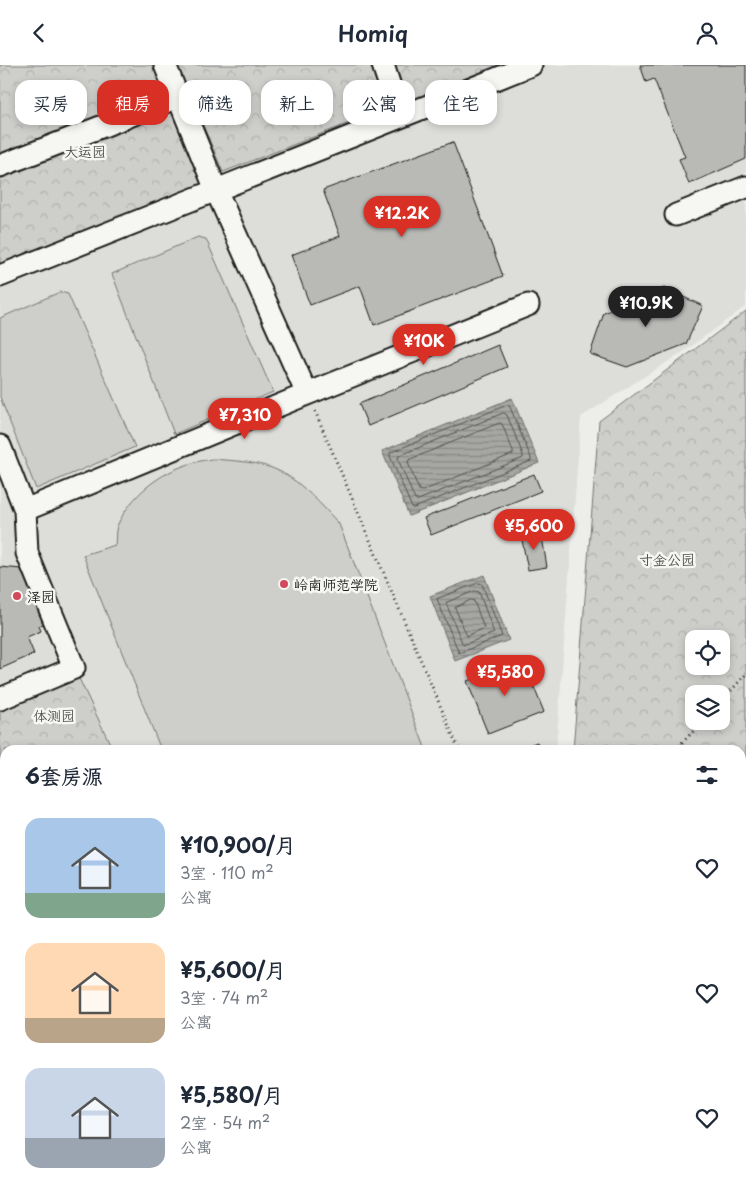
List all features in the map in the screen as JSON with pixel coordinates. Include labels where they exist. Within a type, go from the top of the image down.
[{"type":"street","points":[[165,65],[216,190],[307,395]]},
{"type":"street","points":[[165,65],[216,190]]},
{"type":"street","points":[[383,65],[388,80]]},
{"type":"street","points":[[415,111],[531,65]]},
{"type":"street","points":[[0,166],[178,97]]},
{"type":"street","points":[[0,276],[380,125]]},
{"type":"street","points":[[676,215],[746,187]]},
{"type":"street","points":[[25,511],[528,305]]},
{"type":"street","points":[[0,446],[25,511],[27,553],[74,668],[0,699]]},
{"type":"path","points":[[307,395],[457,745]]},
{"type":"path","points":[[730,692],[746,674]]},
{"type":"path","points":[[680,745],[694,730]]},
{"type":"shaded area","name":"岭南师范学院","points":[[0,65],[746,65],[746,306],[686,350],[581,417],[556,745],[0,745]]},
{"type":"green space","name":"大运园","points":[[0,65],[165,65],[179,99],[179,125],[189,125],[216,190],[0,276]]},
{"type":"green space","points":[[177,65],[373,65],[378,80],[343,80],[344,125],[223,172],[203,125],[251,125],[251,80],[183,80]]},
{"type":"green space","points":[[383,65],[531,65],[493,80],[425,80],[425,107],[415,111],[415,80],[388,80]]},
{"type":"green space","points":[[198,237],[206,239],[273,392],[174,434],[112,274]]},
{"type":"green space","points":[[60,292],[68,294],[135,447],[36,489],[0,397],[0,318]]},
{"type":"green space","name":"寸金公园","points":[[746,311],[746,745],[573,745],[599,421]]},
{"type":"green space","points":[[212,459],[238,461],[273,468],[289,476],[304,488],[339,524],[424,745],[159,745],[83,555],[115,545],[116,528],[124,512],[144,489],[169,472]]},
{"type":"green space","name":"体测园","points":[[74,668],[111,745],[0,745],[0,699]]},
{"type":"water","points":[[512,398],[539,463],[409,516],[382,451]]},
{"type":"water","points":[[484,575],[509,640],[455,661],[430,596]]},
{"type":"building","points":[[640,65],[746,65],[746,159],[689,184],[679,159],[685,157],[654,79],[646,82]]},
{"type":"building","points":[[453,142],[503,276],[374,325],[360,286],[310,305],[291,255],[340,236],[323,190]]},
{"type":"building","points":[[664,288],[703,306],[686,344],[627,367],[590,354],[604,313]]},
{"type":"building","points":[[498,345],[507,367],[368,426],[359,404]]},
{"type":"building","points":[[534,474],[541,491],[431,535],[424,518]]},
{"type":"building","points":[[541,531],[547,567],[528,570],[521,535]]},
{"type":"building","name":"泽园","points":[[0,567],[22,569],[45,623],[39,626],[41,631],[27,637],[34,654],[0,669]]},
{"type":"building","points":[[523,660],[544,712],[488,734],[467,681]]},
{"type":"place","name":"岭南师范学院","points":[[284,584]]},
{"type":"place","name":"泽园","points":[[17,596]]}]
